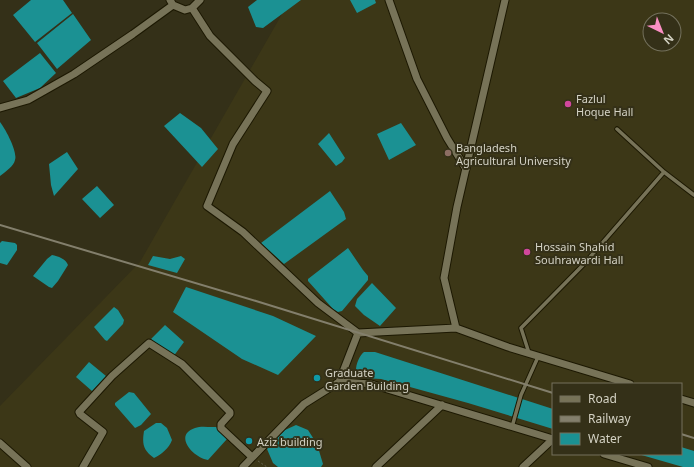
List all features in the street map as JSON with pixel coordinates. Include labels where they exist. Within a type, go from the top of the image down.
[{"type":"street","points":[[0,108],[28,100],[74,74],[133,34],[171,2],[185,10],[192,8],[200,0]]},
{"type":"street","points":[[389,0],[418,79],[447,138],[466,169]]},
{"type":"street","points":[[456,328],[444,278],[457,207],[505,0]]},
{"type":"street","points":[[192,8],[210,36],[255,82],[266,91],[233,144],[207,206],[243,232],[318,303],[358,333],[456,328],[529,354],[627,383]]},
{"type":"street","points":[[339,382],[358,333]]},
{"type":"street","points":[[82,467],[103,432],[79,412],[112,376],[149,343],[182,364],[230,412],[221,428],[252,457]]},
{"type":"street","points":[[243,467],[304,404],[339,382],[371,384],[513,424],[552,439]]},
{"type":"street","points":[[682,399],[694,403]]},
{"type":"street","points":[[376,467],[442,405]]},
{"type":"street","points":[[523,467],[552,440]]},
{"type":"street","points":[[0,443],[27,467]]},
{"type":"street","points":[[607,455],[648,467]]},
{"type":"lane","points":[[617,129],[664,172],[694,195]]},
{"type":"lane","points":[[529,354],[521,328],[584,264],[664,172]]},
{"type":"lane","points":[[513,424],[521,395],[538,356]]},
{"type":"path","points":[[252,457],[267,467]]},
{"type":"shaded area","name":"Bangladesh Agricultural University","points":[[290,0],[694,0],[694,467],[0,467],[0,406],[140,262]]},
{"type":"water","points":[[31,0],[63,0],[72,13],[35,42],[13,15]]},
{"type":"water","points":[[257,0],[301,0],[263,28],[256,27],[248,7]]},
{"type":"water","points":[[350,0],[375,0],[376,3],[357,13]]},
{"type":"water","points":[[73,14],[91,40],[57,69],[37,43]]},
{"type":"water","points":[[40,53],[56,73],[40,88],[16,98],[3,81]]},
{"type":"water","points":[[180,113],[201,128],[218,149],[202,167],[164,126]]},
{"type":"water","points":[[0,122],[5,129],[15,152],[15,160],[9,169],[0,176]]},
{"type":"water","points":[[401,123],[416,145],[389,160],[377,134]]},
{"type":"water","points":[[329,133],[345,158],[336,166],[318,144]]},
{"type":"water","points":[[67,152],[78,169],[54,196],[51,185],[49,164]]},
{"type":"water","points":[[97,186],[114,205],[100,218],[82,199]]},
{"type":"water","points":[[330,191],[344,212],[346,219],[284,264],[261,243]]},
{"type":"water","points":[[2,241],[15,243],[17,245],[17,250],[7,265],[0,263],[0,243]]},
{"type":"water","points":[[348,248],[368,276],[368,280],[342,311],[338,312],[333,309],[308,281],[308,279]]},
{"type":"water","points":[[52,255],[64,259],[68,265],[52,288],[33,276]]},
{"type":"water","points":[[153,256],[170,259],[181,256],[185,259],[177,273],[148,265]]},
{"type":"water","points":[[372,283],[396,308],[380,326],[364,315],[355,306],[357,299]]},
{"type":"water","points":[[186,287],[273,316],[316,336],[278,375],[242,359],[173,312]]},
{"type":"water","points":[[114,307],[118,310],[124,320],[123,324],[107,341],[94,327]]},
{"type":"water","points":[[165,325],[184,342],[173,357],[151,339]]},
{"type":"water","points":[[364,352],[375,352],[552,409],[552,429],[468,403],[381,379],[357,376],[357,363]]},
{"type":"water","points":[[89,362],[106,376],[92,391],[76,377]]},
{"type":"water","points":[[129,392],[134,393],[151,414],[141,425],[135,428],[115,405],[115,403]]},
{"type":"water","points":[[156,423],[161,423],[167,428],[172,440],[169,446],[160,455],[154,458],[145,449],[143,440],[144,431]]},
{"type":"water","points":[[296,425],[308,430],[317,444],[323,464],[321,467],[278,467],[273,463],[267,449],[285,430]]},
{"type":"water","points":[[201,427],[216,427],[227,436],[227,439],[208,460],[191,451],[185,441],[189,431]]},
{"type":"water","points":[[682,447],[694,451],[694,467],[683,467],[641,455],[682,455]]},
{"type":"railway","points":[[0,225],[256,301],[552,393]]},
{"type":"railway","points":[[682,434],[694,438]]},
{"type":"place","name":"Fazlul Hoque Hall","points":[[568,104]]},
{"type":"place","name":"Bangladesh Agricultural University","points":[[448,153]]},
{"type":"place","name":"Hossain Shahid Souhrawardi Hall","points":[[527,252]]},
{"type":"place","name":"Graduate Garden Building","points":[[317,378]]},
{"type":"place","name":"Aziz building","points":[[249,441]]}]
